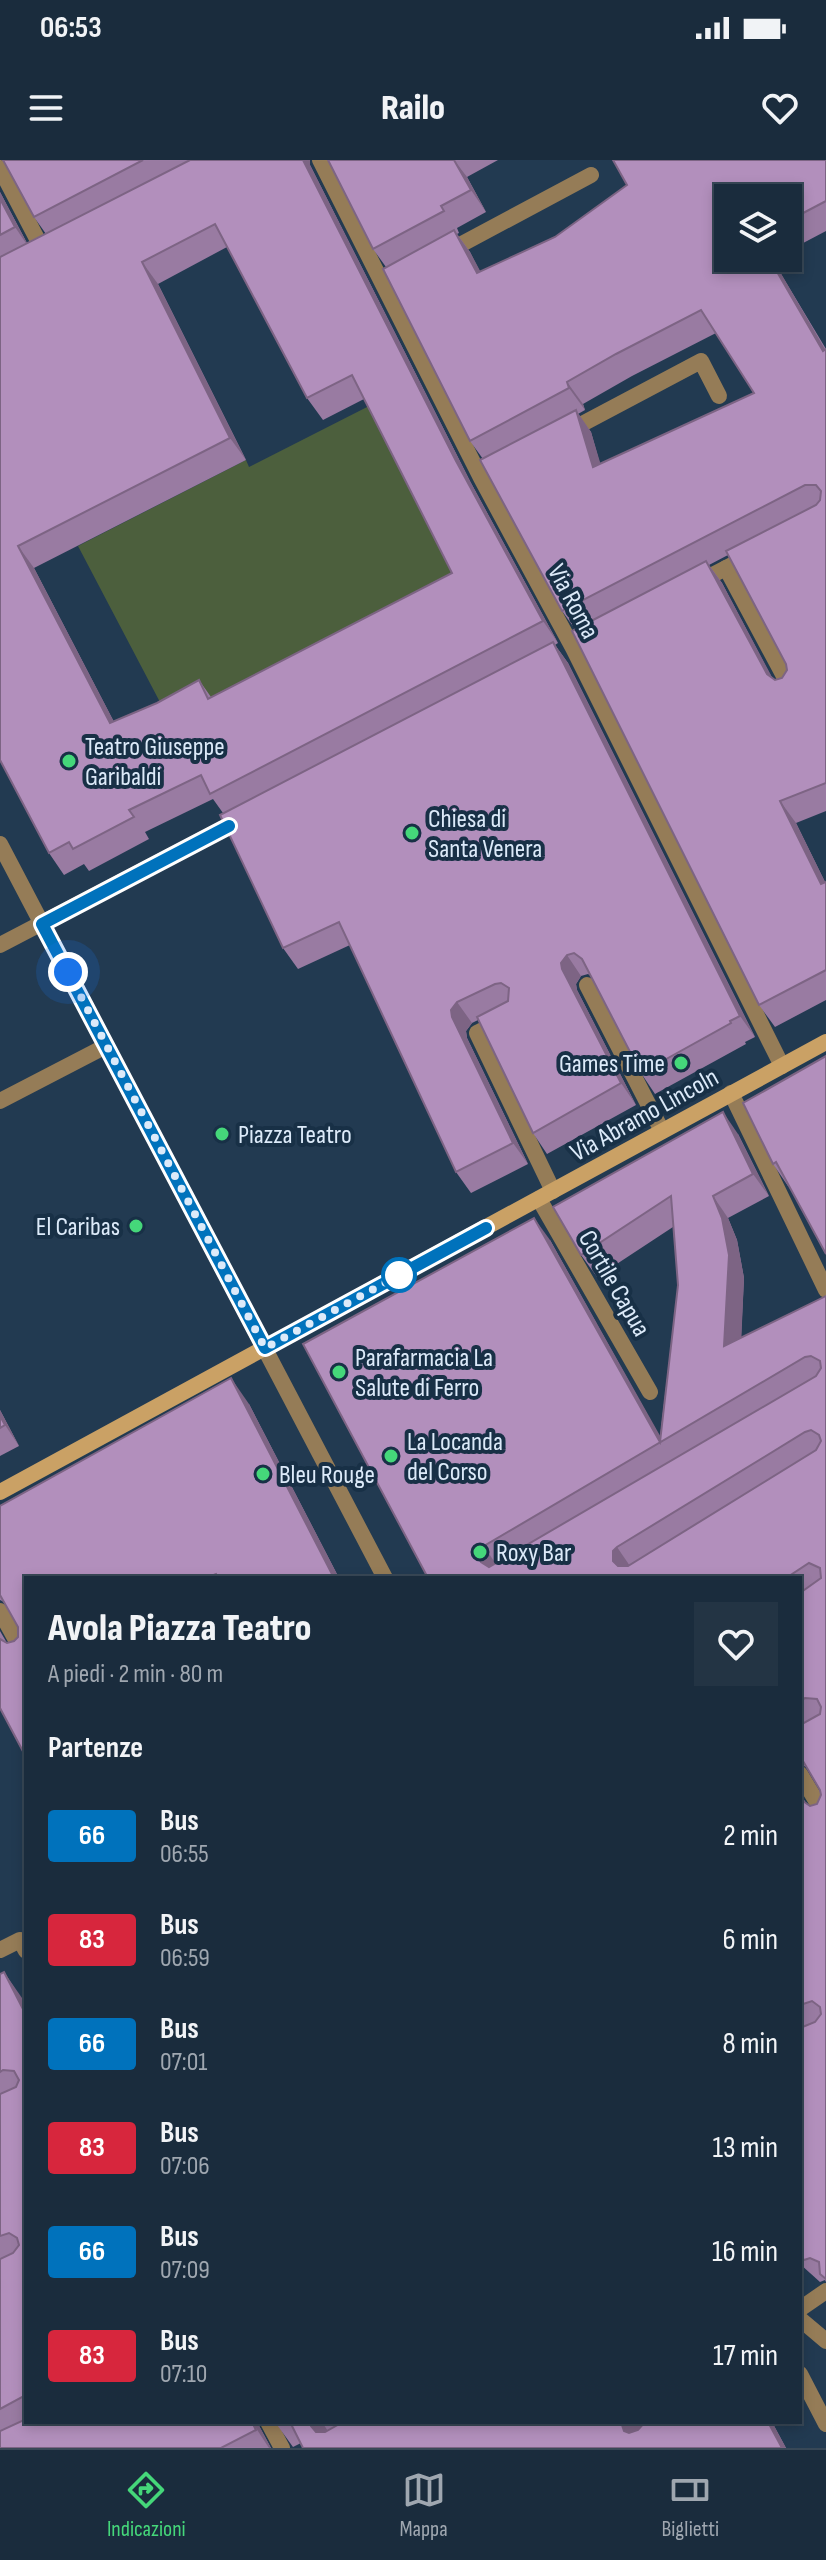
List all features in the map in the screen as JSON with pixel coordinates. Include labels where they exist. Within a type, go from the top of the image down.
[{"type":"main road","name":"Via Abramo Lincoln","points":[[0,1492],[826,1042]]},
{"type":"street","name":"Via Roma","points":[[320,160],[391,282],[782,1066]]},
{"type":"street","points":[[0,168],[45,254]]},
{"type":"street","points":[[425,264],[591,175]]},
{"type":"street","points":[[551,440],[701,361],[719,396]]},
{"type":"street","points":[[684,590],[763,549]]},
{"type":"street","points":[[726,568],[792,691]]},
{"type":"street","points":[[0,945],[257,812]]},
{"type":"street","points":[[0,844],[384,1576]]},
{"type":"street","points":[[587,985],[662,1131]]},
{"type":"street","name":"Cortile Capua","points":[[514,1015],[477,1033],[546,1195],[650,1392]]},
{"type":"street","points":[[0,1101],[106,1046]]},
{"type":"street","points":[[731,1093],[826,1290]]},
{"type":"street","points":[[0,1611],[24,1654]]},
{"type":"street","points":[[802,1777],[826,1817]]},
{"type":"street","points":[[0,1950],[23,1945]]},
{"type":"street","points":[[802,2308],[826,2291]]},
{"type":"street","points":[[802,2321],[826,2341]]},
{"type":"street","points":[[802,2378],[826,2424]]},
{"type":"street","points":[[269,2424],[282,2448]]},
{"type":"green space","points":[[371,405],[468,596],[172,725],[78,546],[246,460],[249,467]]},
{"type":"building","points":[[3,160],[143,160],[34,217]]},
{"type":"building","points":[[190,160],[303,160],[456,461],[543,621],[210,794],[201,775],[129,810],[134,817],[73,849],[69,842],[49,853],[0,760],[0,257]],"holes":[[[215,224],[307,398],[352,375],[452,573],[208,699],[199,680],[157,703],[110,723],[18,546],[230,438],[142,262]]]},
{"type":"building","points":[[328,160],[454,160],[471,190],[441,206],[444,211],[373,249]]},
{"type":"building","points":[[613,160],[826,160],[826,201],[802,214],[802,184],[714,184],[714,272],[777,272],[823,351],[826,349],[826,783],[780,801],[821,884],[826,882],[826,970],[759,1005],[572,631],[706,561],[767,674],[775,680],[782,678],[787,670],[786,664],[726,551],[816,505],[821,491],[816,485],[805,485],[562,611],[480,460],[576,410],[593,467],[754,393],[701,310],[616,354],[567,382],[569,388],[470,441],[383,269],[454,230],[477,273],[555,237],[627,185]]},
{"type":"building","points":[[0,199],[15,227],[0,235]]},
{"type":"building","points":[[553,642],[740,1016],[641,1073],[582,959],[574,953],[567,955],[561,963],[562,969],[621,1083],[533,1133],[477,1017],[508,1001],[509,988],[501,983],[495,984],[457,1002],[451,1010],[452,1017],[513,1143],[456,1172],[339,922],[283,948],[220,815]]},
{"type":"building","points":[[826,1056],[826,1254],[776,1162],[773,1164],[743,1103]]},
{"type":"building","points":[[723,1112],[753,1174],[713,1196],[722,1218],[729,1255],[724,1346],[826,1296],[826,2279],[820,2274],[819,2262],[802,2258],[802,2027],[815,2022],[821,2014],[820,2007],[812,2001],[802,2004],[802,1800],[810,1806],[817,1804],[821,1795],[802,1759],[802,1724],[820,1714],[821,1707],[817,1699],[802,1700],[802,1592],[821,1578],[820,1568],[809,1563],[789,1576],[427,1576],[303,1344],[534,1218],[660,1442],[678,1285],[671,1196],[581,1255],[553,1207]],"holes":[[[811,1356],[820,1361],[821,1368],[816,1376],[489,1567],[481,1562],[479,1557],[484,1546],[805,1357]],[[811,1430],[819,1435],[821,1441],[816,1450],[628,1566],[618,1566],[613,1561],[613,1551],[617,1547],[805,1432]]]},
{"type":"building","points":[[231,1378],[333,1576],[24,1576],[24,1753],[0,1708],[0,1639],[7,1643],[14,1641],[18,1637],[18,1627],[0,1595],[0,1506]]},
{"type":"building","points":[[4,1972],[24,2011],[24,2396],[0,2409],[0,2259],[13,2253],[19,2245],[17,2238],[9,2233],[0,2236],[0,2094],[16,2087],[19,2080],[14,2071],[0,2072],[0,1974]]},
{"type":"building","points":[[24,2420],[24,2424],[253,2424],[256,2430],[221,2448],[0,2448],[0,2431]]},
{"type":"building","points":[[291,2424],[310,2424],[316,2432],[325,2432],[339,2424],[622,2424],[624,2431],[629,2433],[643,2424],[769,2424],[782,2448],[303,2448]]},
{"type":"bus line","name":"66","points":[[229,826],[42,924],[265,1348],[486,1228]]},
{"type":"place","name":"Teatro Giuseppe Garibaldi","points":[[69,761]]},
{"type":"place","name":"Chiesa di Santa Venera","points":[[412,833]]},
{"type":"place","name":"Games Time","points":[[681,1063]]},
{"type":"place","name":"Piazza Teatro","points":[[222,1134]]},
{"type":"place","name":"El Caribas","points":[[136,1226]]},
{"type":"place","name":"Parafarmacia La Salute di Ferro","points":[[339,1372]]},
{"type":"place","name":"La Locanda del Corso","points":[[391,1456]]},
{"type":"place","name":"Bleu Rouge","points":[[263,1474]]},
{"type":"place","name":"Roxy Bar","points":[[480,1552]]},
{"type":"route","points":[[68,972],[265,1348],[403,1273],[399,1275]]}]
